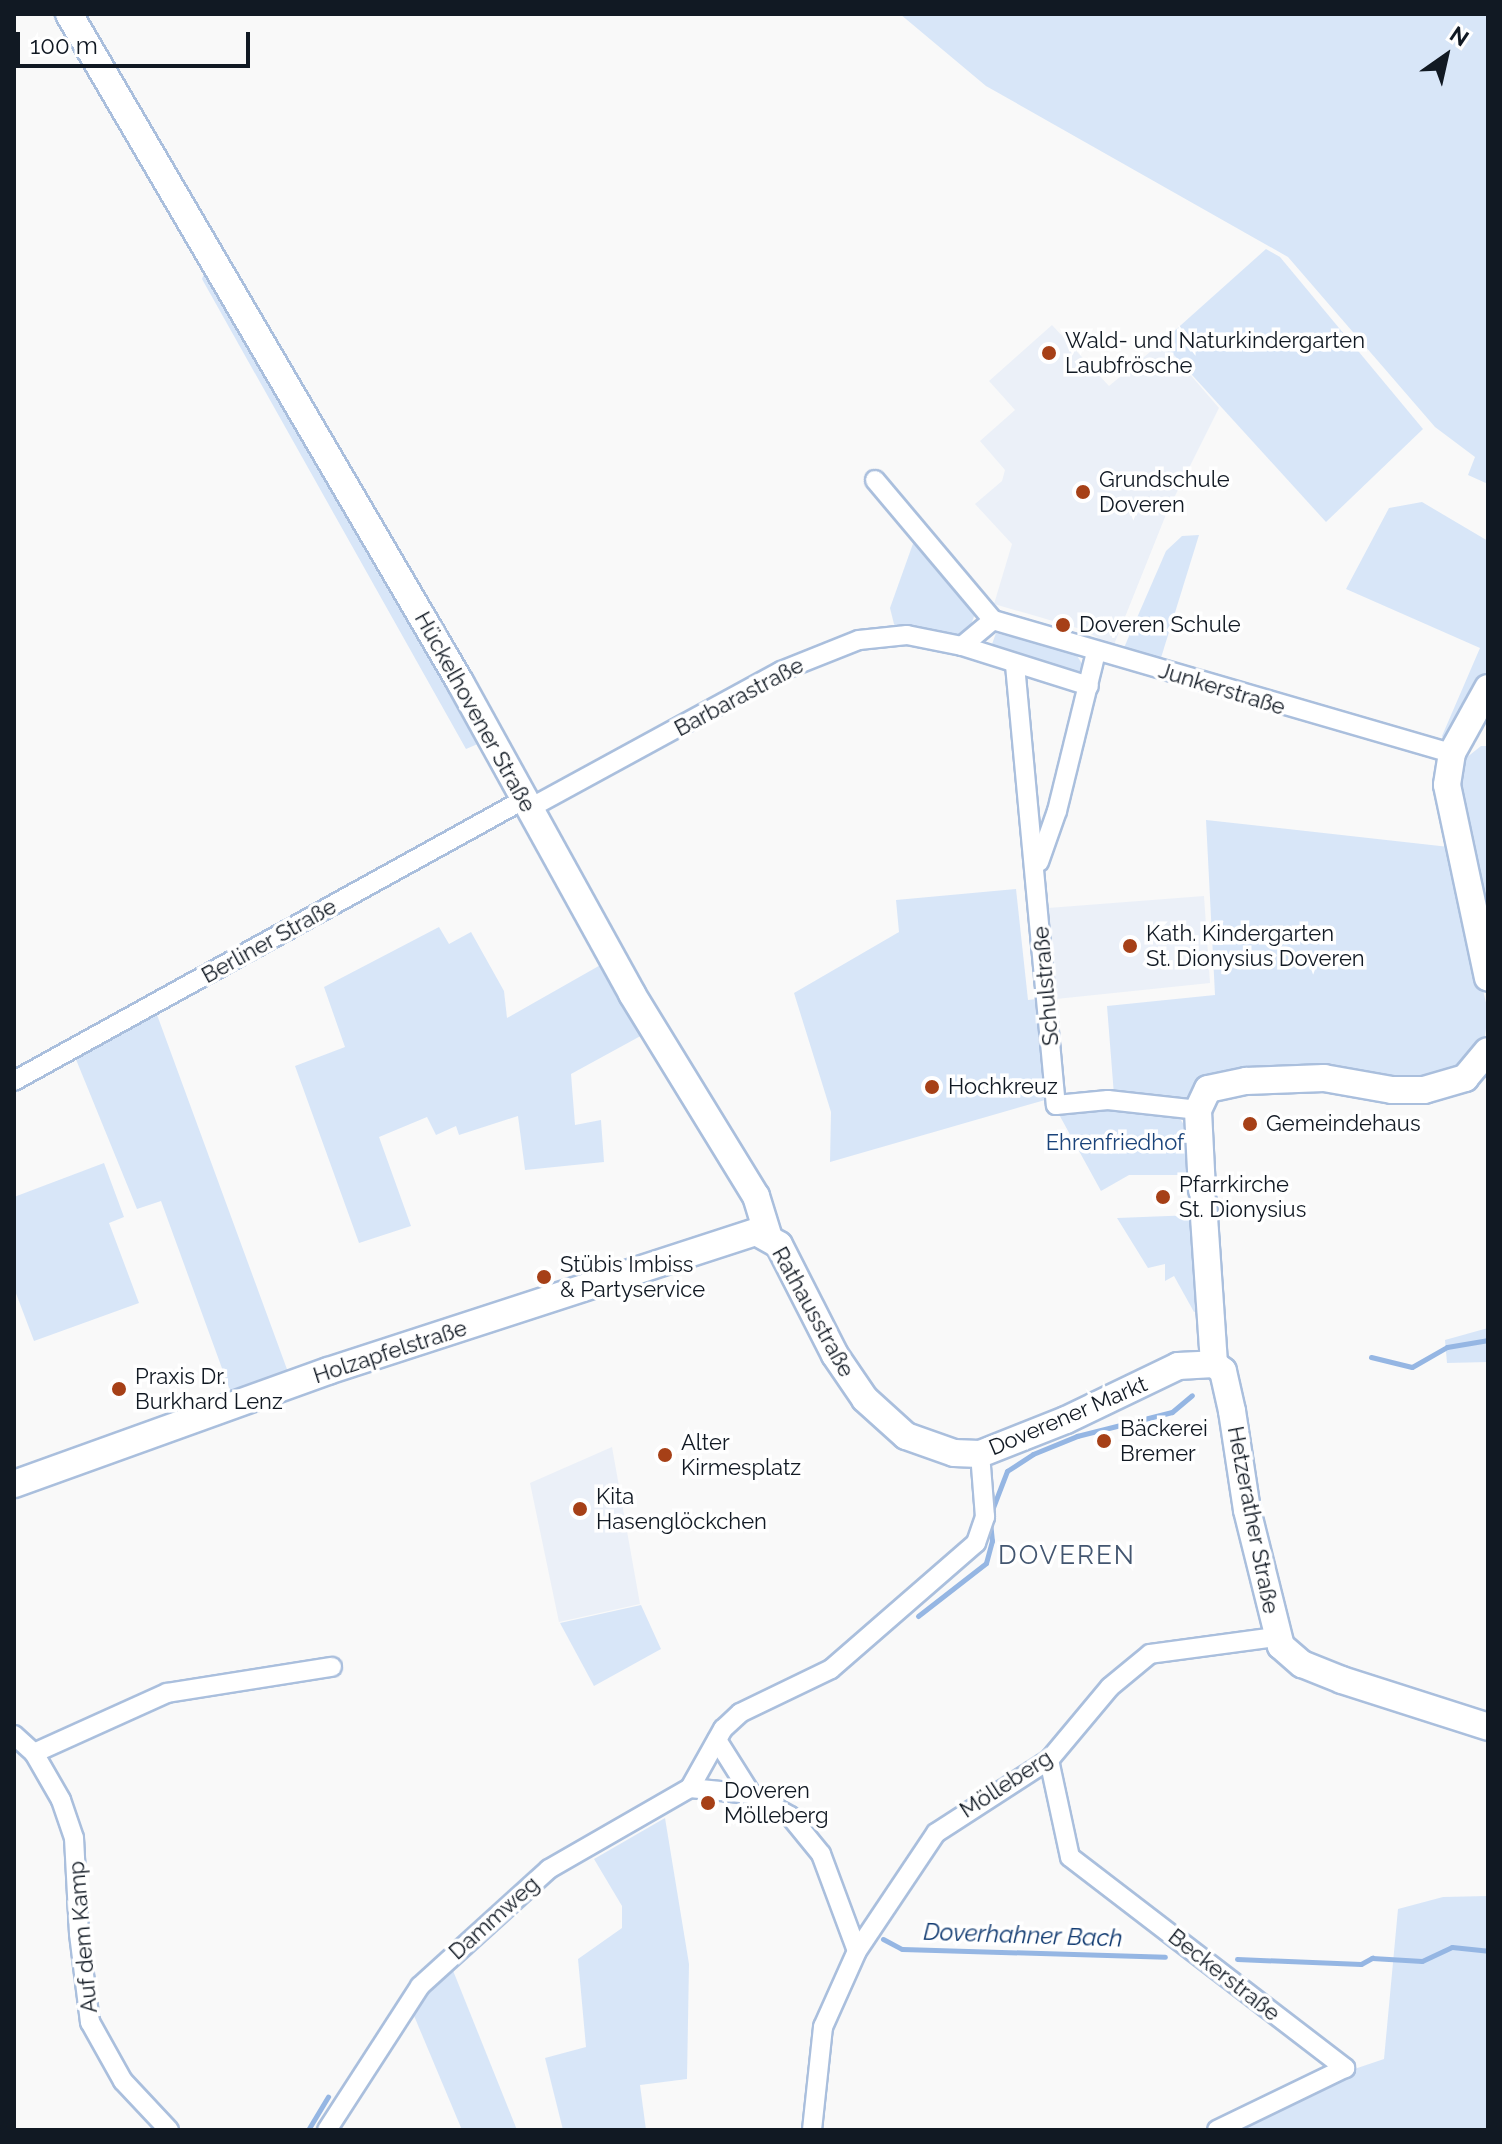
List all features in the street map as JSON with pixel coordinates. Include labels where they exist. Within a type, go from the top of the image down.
[{"type":"street","name":"Hückelhovener Straße","points":[[69,14],[526,804],[632,994],[756,1196],[768,1235]]},
{"type":"street","points":[[875,480],[993,620],[962,646]]},
{"type":"street","name":"Junkerstraße","points":[[993,620],[1452,753]]},
{"type":"street","name":"Barbarastraße","points":[[526,804],[781,671],[859,640],[907,635],[962,646],[1089,686]]},
{"type":"street","name":"Schulstraße","points":[[1036,868],[1057,811],[1096,652]]},
{"type":"street","name":"Schulstraße","points":[[1015,665],[1056,1105],[1108,1100],[1198,1110]]},
{"type":"street","points":[[1483,697],[1452,753],[1450,806],[1488,978]]},
{"type":"street","name":"Berliner Straße","points":[[14,1081],[526,804]]},
{"type":"street","points":[[1198,1110],[1208,1089],[1246,1081],[1324,1078],[1392,1090],[1452,1085],[1476,1069],[1488,1051]]},
{"type":"street","name":"Hetzerather Straße","points":[[1198,1110],[1214,1364],[1223,1371],[1247,1510],[1276,1637],[1302,1664],[1488,1727]]},
{"type":"street","name":"Holzapfelstraße","points":[[14,1484],[328,1371],[745,1232],[768,1235]]},
{"type":"street","name":"Rathausstraße","points":[[768,1235],[779,1245],[835,1355],[865,1399],[906,1436],[954,1453],[980,1454]]},
{"type":"street","name":"Doverener Markt","points":[[717,1740],[740,1713],[831,1669],[976,1543],[985,1517],[980,1454],[1066,1420],[1178,1366],[1214,1364]]},
{"type":"street","name":"Mölleberg","points":[[812,2130],[823,2027],[857,1951],[936,1833],[1049,1760],[1110,1687],[1150,1654],[1276,1637]]},
{"type":"street","points":[[34,1753],[167,1693],[332,1667]]},
{"type":"street","name":"Auf dem Kamp","points":[[14,1735],[34,1753],[61,1800],[74,1838],[79,1934],[90,2022],[123,2081],[169,2130]]},
{"type":"street","points":[[751,1794],[717,1740],[690,1788],[751,1794],[790,1816],[821,1854],[857,1951]]},
{"type":"street","name":"Beckerstraße","points":[[1049,1760],[1070,1857],[1345,2068],[1217,2130]]},
{"type":"street","name":"Dammweg","points":[[327,2130],[420,1986],[549,1869],[690,1788]]},
{"type":"shaded area","name":"Grundschule Doveren","points":[[1052,325],[1109,386],[1162,342],[1219,408],[1167,512],[1113,647],[1084,630],[994,604],[1012,544],[975,504],[1002,481],[1005,470],[980,441],[1015,410],[989,381]]},
{"type":"shaded area","name":"Kath. Kindergarten St. Dionysius Doveren","points":[[1204,896],[1210,983],[1056,999],[1048,908]]},
{"type":"shaded area","name":"Kita Hasenglöckchen","points":[[612,1447],[640,1604],[559,1622],[530,1483]]},
{"type":"green space","points":[[900,14],[1488,14],[1488,484],[1468,475],[1475,457],[1435,427],[1288,257],[986,86]]},
{"type":"green space","points":[[1266,249],[1280,257],[1423,429],[1326,522],[1162,342]]},
{"type":"green space","points":[[205,271],[382,580],[480,743],[466,749],[202,279]]},
{"type":"green space","points":[[1422,502],[1488,541],[1488,672],[1446,746],[1442,736],[1480,648],[1346,589],[1389,508]]},
{"type":"green space","points":[[1199,535],[1160,661],[1123,650],[1166,551],[1182,536]]},
{"type":"green space","points":[[915,538],[976,611],[969,630],[957,636],[898,632],[890,608]]},
{"type":"green space","points":[[996,633],[1076,654],[1084,667],[1078,674],[991,647]]},
{"type":"green space","points":[[1481,746],[1488,746],[1488,946],[1455,802],[1461,762]]},
{"type":"green space","points":[[1206,820],[1449,847],[1488,1011],[1484,1045],[1442,1081],[1329,1072],[1189,1104],[1114,1095],[1107,1006],[1215,995]]},
{"type":"green space","points":[[1016,889],[1028,1000],[1037,999],[1045,1100],[830,1162],[831,1112],[794,993],[899,932],[896,900]]},
{"type":"green space","points":[[439,927],[449,944],[471,932],[504,991],[507,1018],[604,963],[646,1033],[571,1074],[575,1125],[601,1120],[604,1162],[525,1170],[518,1116],[459,1135],[456,1126],[436,1135],[427,1117],[379,1137],[411,1226],[359,1243],[295,1066],[345,1047],[324,987]]},
{"type":"green space","points":[[156,1012],[288,1372],[231,1393],[161,1201],[137,1209],[75,1057]]},
{"type":"green space","name":"Ehrenfriedhof","points":[[1056,1109],[1117,1109],[1178,1116],[1193,1138],[1195,1175],[1129,1175],[1101,1191]]},
{"type":"green space","points":[[104,1163],[124,1217],[109,1223],[139,1303],[34,1341],[14,1288],[14,1197]]},
{"type":"green space","name":"Ehrenfriedhof","points":[[1194,1215],[1198,1311],[1194,1312],[1174,1276],[1165,1281],[1165,1264],[1148,1268],[1117,1218]]},
{"type":"green space","points":[[1488,1328],[1488,1362],[1447,1363],[1445,1340]]},
{"type":"green space","points":[[641,1605],[661,1649],[594,1686],[560,1623]]},
{"type":"green space","points":[[665,1818],[689,1964],[687,2079],[640,2085],[646,2130],[563,2130],[545,2058],[586,2047],[578,1959],[622,1928],[622,1906],[594,1859]]},
{"type":"green space","points":[[1488,1896],[1488,2130],[1217,2130],[1313,2083],[1384,2059],[1398,1909],[1443,1897]]},
{"type":"green space","points":[[452,1968],[517,2130],[462,2130],[412,2011]]},
{"type":"waterway","points":[[1371,1357],[1412,1367],[1447,1347],[1488,1340]]},
{"type":"waterway","points":[[992,1510],[1007,1471],[1033,1454],[1077,1436],[1172,1412],[1192,1395]]},
{"type":"waterway","points":[[918,1616],[986,1563],[992,1541],[990,1523]]},
{"type":"waterway","name":"Doverhahner Bach","points":[[883,1939],[902,1949],[1165,1957]]},
{"type":"waterway","name":"Doverhahner Bach","points":[[1237,1959],[1361,1964],[1372,1958],[1422,1961],[1452,1947],[1488,1951]]},
{"type":"waterway","points":[[308,2130],[328,2097]]},
{"type":"place","name":"Wald- und Naturkindergarten Laubfrösche","points":[[1049,353]]},
{"type":"place","name":"Grundschule Doveren","points":[[1083,492]]},
{"type":"place","name":"Doveren Schule","points":[[1063,625]]},
{"type":"place","name":"Kath. Kindergarten St. Dionysius Doveren","points":[[1130,946]]},
{"type":"place","name":"Hochkreuz","points":[[932,1087]]},
{"type":"place","name":"Gemeindehaus","points":[[1250,1124]]},
{"type":"place","name":"Pfarrkirche St. Dionysius","points":[[1163,1197]]},
{"type":"place","name":"Stübis Imbiss & Partyservice","points":[[544,1277]]},
{"type":"place","name":"Praxis Dr. Burkhard Lenz","points":[[119,1389]]},
{"type":"place","name":"Bäckerei Bremer","points":[[1104,1441]]},
{"type":"place","name":"Alter Kirmesplatz","points":[[665,1455]]},
{"type":"place","name":"Kita Hasenglöckchen","points":[[580,1509]]},
{"type":"place","name":"Doveren Mölleberg","points":[[708,1803]]},
{"type":"district","name":"DOVEREN","points":[[1067,1556]]}]
